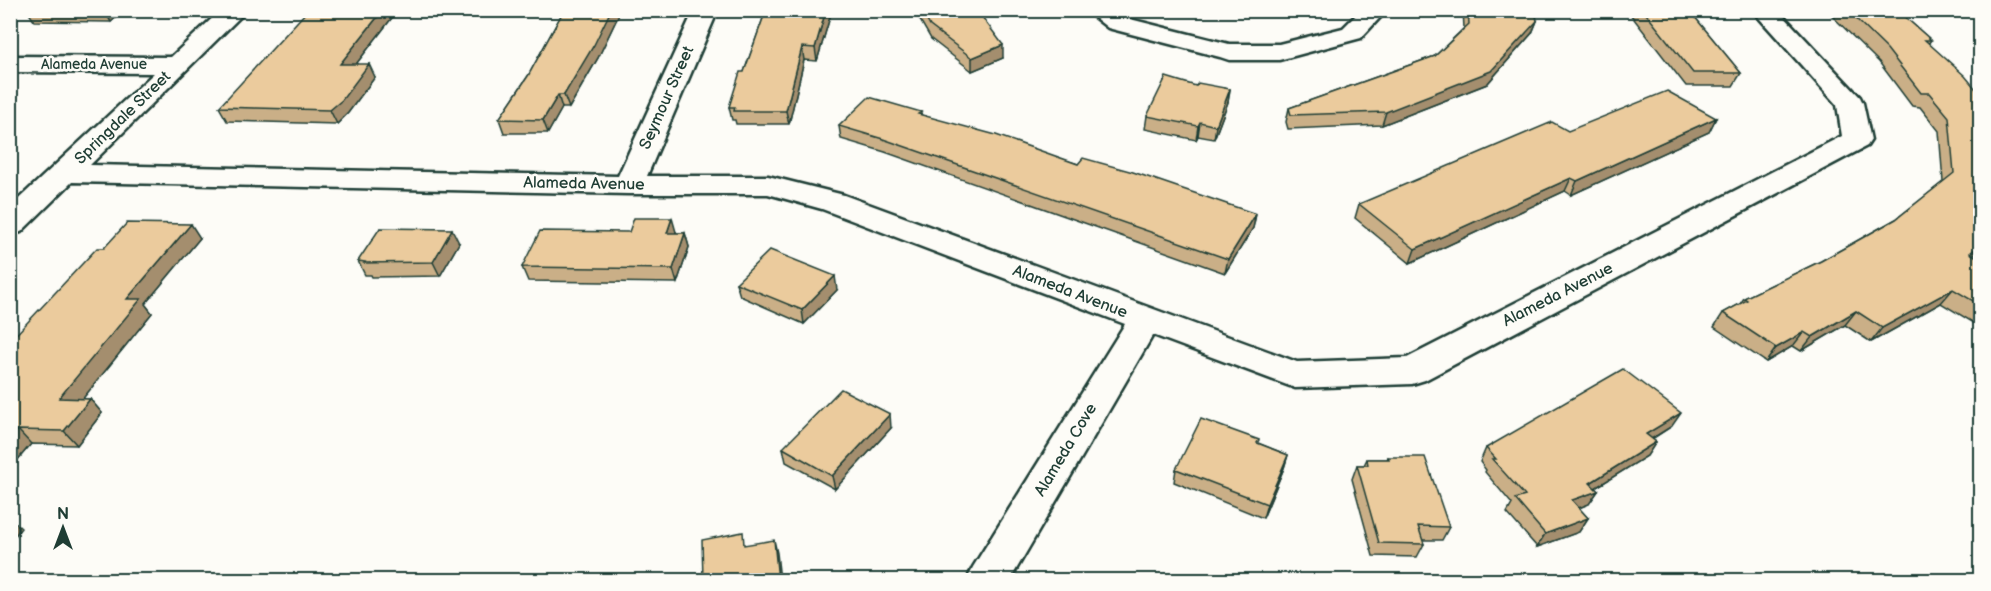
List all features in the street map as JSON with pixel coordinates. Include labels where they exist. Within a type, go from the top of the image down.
[{"type":"street","name":"Springdale Street","points":[[10,225],[235,10]]},
{"type":"street","name":"Seymour Street","points":[[628,185],[706,10]]},
{"type":"street","points":[[1096,10],[1117,23],[1229,51],[1279,52],[1352,33],[1375,10]]},
{"type":"street","name":"Alameda Avenue","points":[[67,173],[628,185],[768,185],[833,202],[1295,375],[1412,371],[1857,140],[1850,103],[1764,10]]},
{"type":"street","name":"Alameda Avenue","points":[[10,64],[177,65]]},
{"type":"street","name":"Alameda Cove","points":[[988,580],[1145,320]]},
{"type":"building","points":[[308,10],[383,10],[340,64],[369,64],[342,100],[330,110],[219,107]]},
{"type":"building","points":[[564,10],[611,10],[594,45],[564,95],[558,95],[543,120],[499,119],[528,76]]},
{"type":"building","points":[[766,10],[826,10],[815,48],[802,47],[786,111],[734,111],[735,107],[729,107],[740,72],[744,72]]},
{"type":"building","points":[[921,10],[977,10],[1003,45],[972,58],[930,26]]},
{"type":"building","points":[[1468,10],[1535,10],[1537,21],[1491,71],[1386,112],[1291,115],[1289,108],[1435,56],[1469,24]]},
{"type":"building","points":[[1643,10],[1689,10],[1741,73],[1693,73]]},
{"type":"building","points":[[1847,10],[1897,10],[1931,40],[1925,40],[1965,76],[1980,94],[1980,245],[1970,253],[1980,259],[1980,305],[1953,289],[1882,328],[1856,311],[1812,337],[1804,332],[1776,348],[1723,313],[1747,300],[1744,298],[1821,261],[1896,219],[1954,173],[1949,117],[1929,93],[1921,93],[1887,49]]},
{"type":"building","points":[[1166,77],[1196,86],[1198,83],[1230,89],[1216,126],[1200,122],[1198,126],[1147,116]]},
{"type":"building","points":[[1667,91],[1716,118],[1577,181],[1571,178],[1415,249],[1359,204],[1552,122],[1568,131]]},
{"type":"building","points":[[869,97],[921,112],[918,114],[996,135],[1078,164],[1083,158],[1133,172],[1256,214],[1228,259],[883,139],[839,126]]},
{"type":"building","points":[[634,218],[672,218],[667,233],[685,233],[673,269],[522,267],[540,231],[629,232]]},
{"type":"building","points":[[127,223],[191,224],[127,299],[141,299],[59,398],[90,399],[64,431],[18,430],[10,439],[10,341],[97,248],[104,248]]},
{"type":"building","points":[[380,228],[452,229],[433,262],[364,263],[358,261]]},
{"type":"building","points":[[770,250],[835,276],[802,310],[736,283]]},
{"type":"building","points":[[1623,369],[1681,413],[1646,434],[1656,442],[1590,483],[1598,491],[1572,500],[1588,518],[1545,534],[1515,499],[1525,496],[1492,459],[1496,459],[1486,448]]},
{"type":"building","points":[[841,389],[890,414],[832,476],[783,448]]},
{"type":"building","points":[[1201,419],[1259,440],[1257,443],[1288,455],[1267,504],[1176,469]]},
{"type":"building","points":[[1388,457],[1425,457],[1449,527],[1418,526],[1424,544],[1379,543],[1357,465],[1368,465],[1367,459],[1389,459]]},
{"type":"building","points":[[743,532],[744,545],[774,540],[778,580],[703,580],[702,540]]}]
